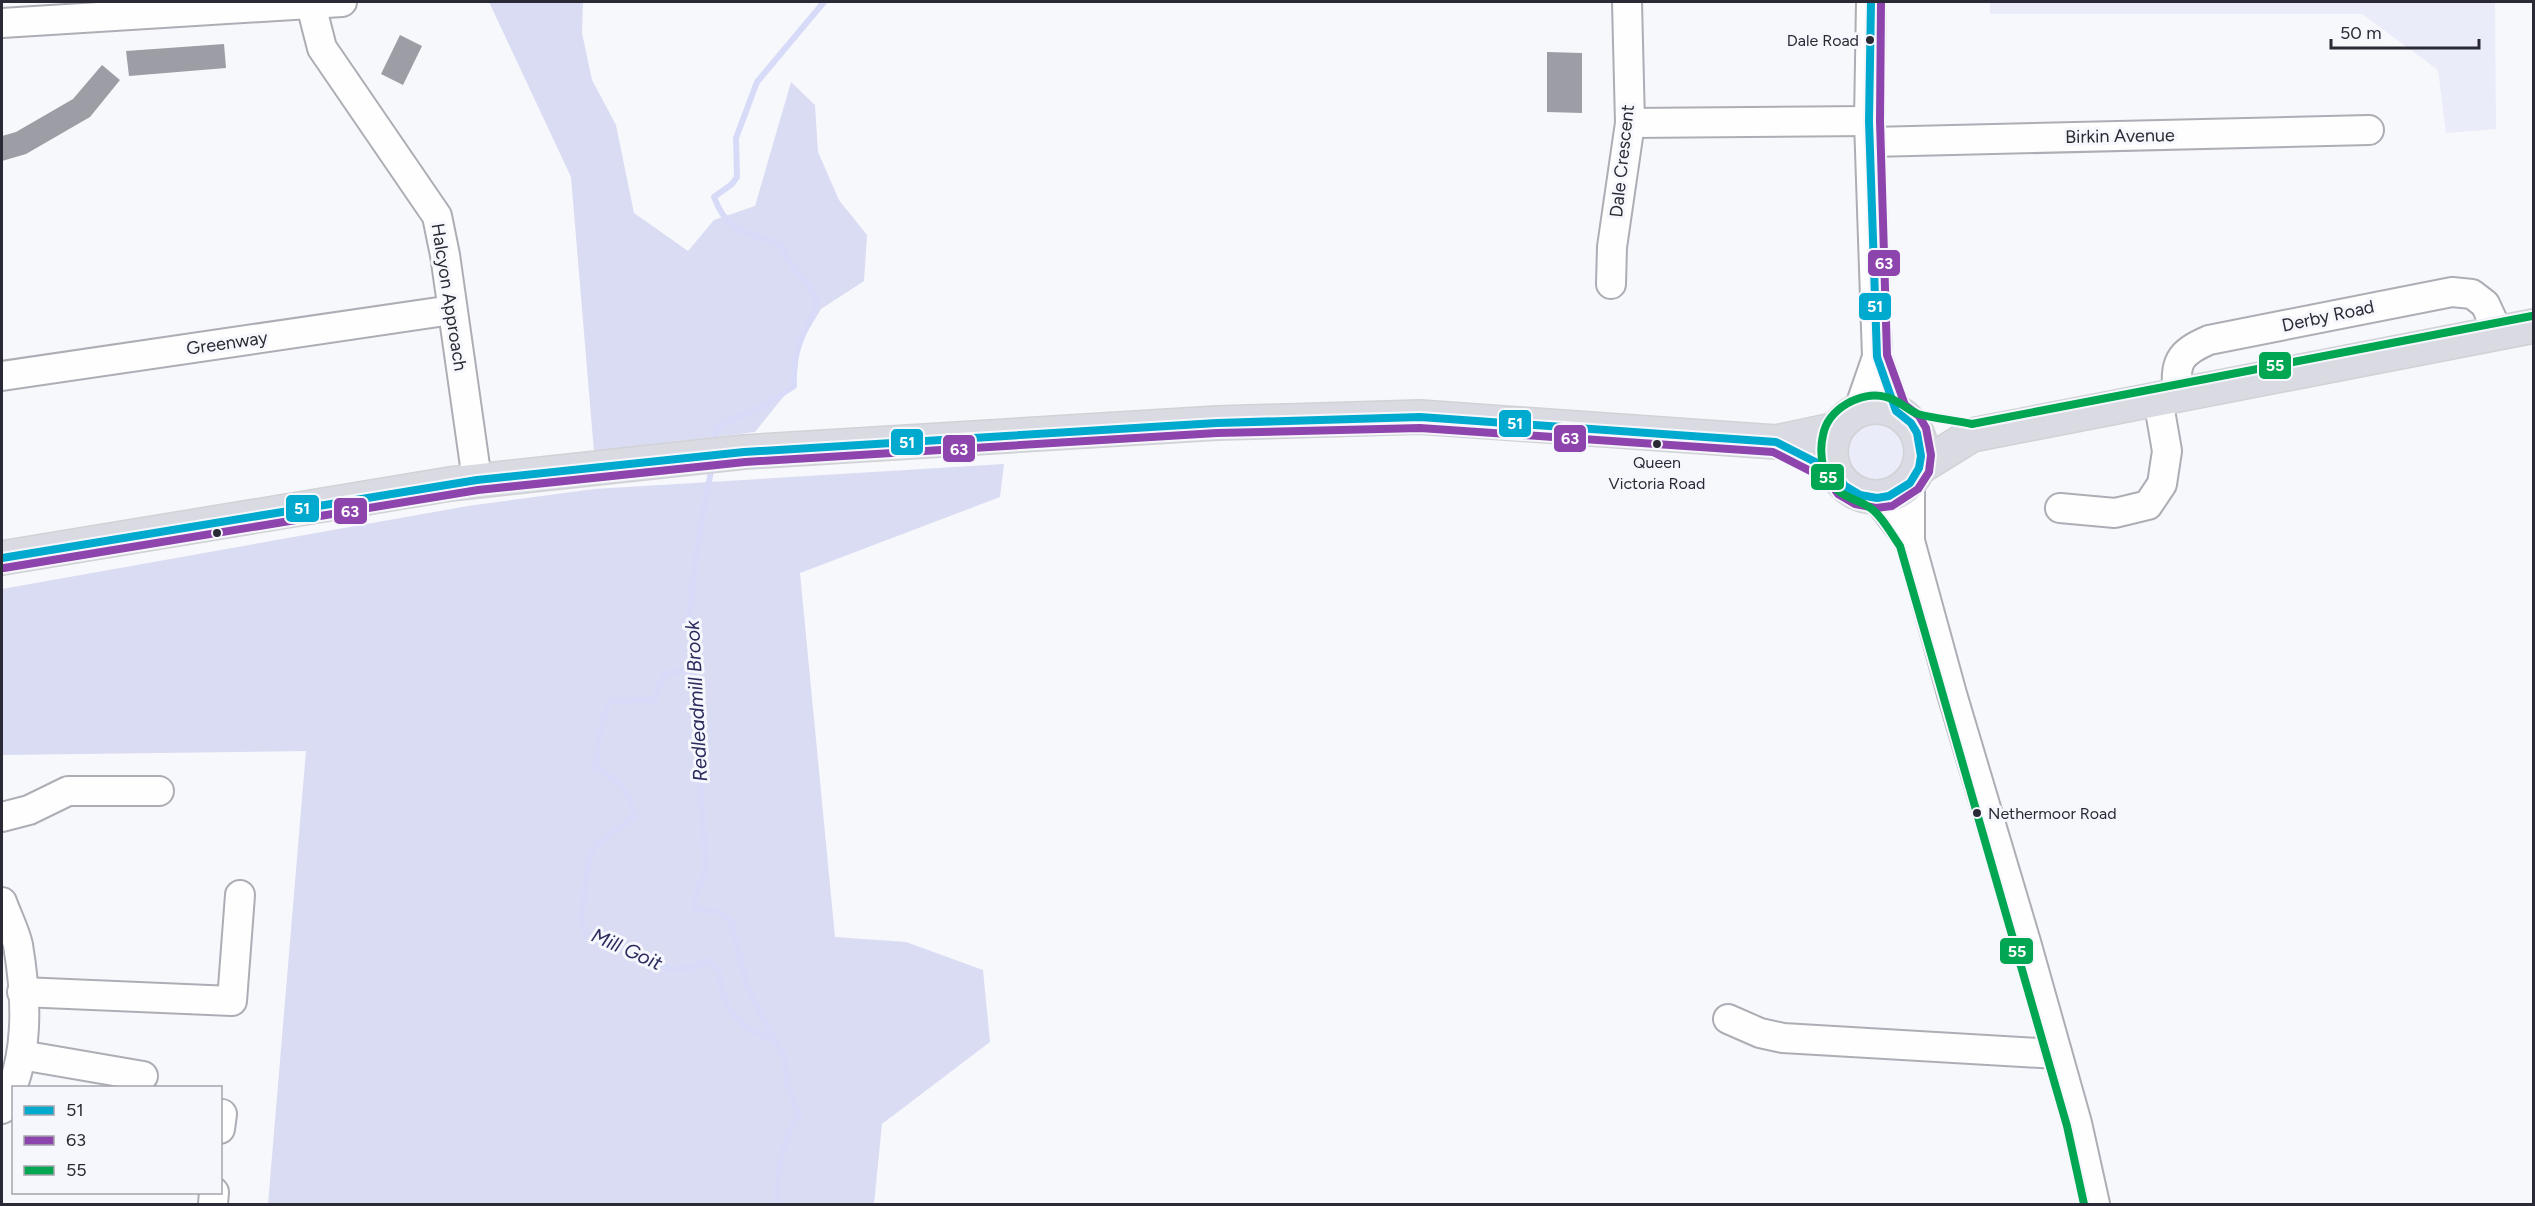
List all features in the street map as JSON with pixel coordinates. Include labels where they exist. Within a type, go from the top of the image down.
[{"type":"highway","points":[[1848,419],[1832,442],[1831,457],[1835,472],[1845,486],[1860,495],[1877,498],[1895,493],[1914,475],[1972,435],[2534,326]]},
{"type":"highway","points":[[2,558],[477,480],[744,452],[1217,423],[1420,417],[1776,442],[1848,419],[1871,406],[1972,435]]},
{"type":"highway","points":[[1903,417],[1921,444],[1914,475]]},
{"type":"highway","points":[[1776,442],[1835,472]]},
{"type":"street","points":[[2,23],[342,2]]},
{"type":"street","name":"Dale Crescent","points":[[1611,284],[1612,247],[1630,123],[1626,2]]},
{"type":"street","points":[[1871,2],[1870,131],[1877,357],[1903,417]]},
{"type":"street","name":"Halcyon Approach","points":[[310,5],[322,48],[437,216],[477,480]]},
{"type":"street","points":[[1630,123],[1870,131]]},
{"type":"street","name":"Birkin Avenue","points":[[1870,131],[2369,130]]},
{"type":"street","name":"Derby Road","points":[[2060,508],[2115,513],[2148,505],[2162,484],[2167,451],[2168,397],[2176,378],[2178,363],[2189,349],[2209,340],[2417,297],[2452,292],[2472,294],[2485,304],[2498,332]]},
{"type":"street","name":"Greenway","points":[[2,376],[452,310]]},
{"type":"street","points":[[1848,419],[1877,357]]},
{"type":"street","points":[[1914,475],[1910,541],[2057,1054],[2095,1204]]},
{"type":"street","points":[[1877,498],[1910,541]]},
{"type":"street","points":[[2,817],[28,810],[68,791],[159,791]]},
{"type":"street","points":[[15,988],[232,1001],[240,895]]},
{"type":"street","points":[[2,902],[17,944],[15,988],[24,1048],[13,1063],[2,1109]]},
{"type":"street","points":[[1728,1019],[1760,1033],[1784,1038],[2057,1054]]},
{"type":"street","points":[[13,1063],[143,1076]]},
{"type":"shaded area","points":[[489,2],[583,2],[582,33],[592,80],[616,125],[634,213],[688,251],[714,220],[755,206],[791,82],[815,105],[818,152],[839,200],[867,235],[864,281],[821,309],[800,344],[796,381],[755,432],[594,452],[571,177]]},
{"type":"shaded area","points":[[1990,2],[2495,2],[2496,129],[2446,133],[2438,70],[2362,14],[1990,14]]},
{"type":"shaded area","points":[[1875,419],[1888,422],[1898,429],[1905,439],[1908,452],[1905,465],[1898,475],[1888,482],[1875,485],[1862,482],[1852,475],[1845,465],[1842,452],[1845,439],[1852,429],[1862,422]]},
{"type":"shaded area","points":[[1004,464],[1000,497],[800,573],[835,937],[906,942],[983,970],[990,1042],[882,1124],[874,1204],[268,1204],[306,751],[2,755],[2,589],[468,506],[594,489]]},
{"type":"building","points":[[400,35],[422,46],[403,85],[381,74]]},
{"type":"building","points":[[224,44],[226,68],[129,76],[126,51]]},
{"type":"building","points":[[1547,52],[1582,53],[1582,113],[1547,112]]},
{"type":"building","points":[[102,65],[120,80],[90,117],[26,154],[2,161],[2,136],[16,132],[73,99]]},
{"type":"waterway","name":"Redleadmill Brook","points":[[714,446],[716,430],[725,422],[759,409],[794,386],[798,347],[815,308],[816,301],[812,291],[790,262],[783,247],[734,227],[720,211],[714,197],[732,184],[737,177],[736,138],[757,82],[824,2]]},
{"type":"waterway","name":"Redleadmill Brook","points":[[712,465],[697,550],[689,616],[706,868],[695,898],[695,909],[719,911],[731,922],[747,985],[761,1016],[785,1058],[787,1085],[799,1115],[788,1135],[781,1158],[778,1204]]},
{"type":"waterway","name":"Mill Goit","points":[[692,669],[665,674],[654,700],[610,701],[607,706],[595,767],[626,792],[635,816],[597,844],[589,858],[581,919],[587,935],[607,943],[637,948],[644,956],[661,966],[690,968],[709,961],[719,972],[724,997],[735,1016],[752,1031],[776,1040]]},
{"type":"transit line","name":"51","points":[[2,558],[477,480],[744,452],[1217,423],[1420,417],[1776,442],[1835,472],[1845,486],[1860,495],[1877,498],[1889,496],[1910,483],[1919,468],[1921,456],[1917,433],[1911,423],[1896,411],[1877,357],[1869,121],[1871,2]]},
{"type":"transit line","name":"63","points":[[4,568],[478,490],[745,462],[1217,433],[1420,428],[1773,452],[1828,480],[1838,494],[1855,504],[1876,508],[1892,506],[1918,489],[1929,472],[1931,455],[1926,428],[1919,416],[1905,405],[1887,355],[1880,121],[1881,2]]},
{"type":"transit line","name":"55","points":[[2084,1204],[2067,1126],[1900,546],[1873,510],[1842,494],[1830,481],[1824,469],[1822,455],[1826,426],[1839,410],[1856,399],[1866,396],[1886,397],[1918,414],[1972,424],[2532,316]]},
{"type":"place","name":"Dale Road","points":[[1870,40]]},
{"type":"place","name":"Queen Victoria Road","points":[[1657,444]]},
{"type":"place","name":"Nethermoor Road","points":[[1977,813]]}]
